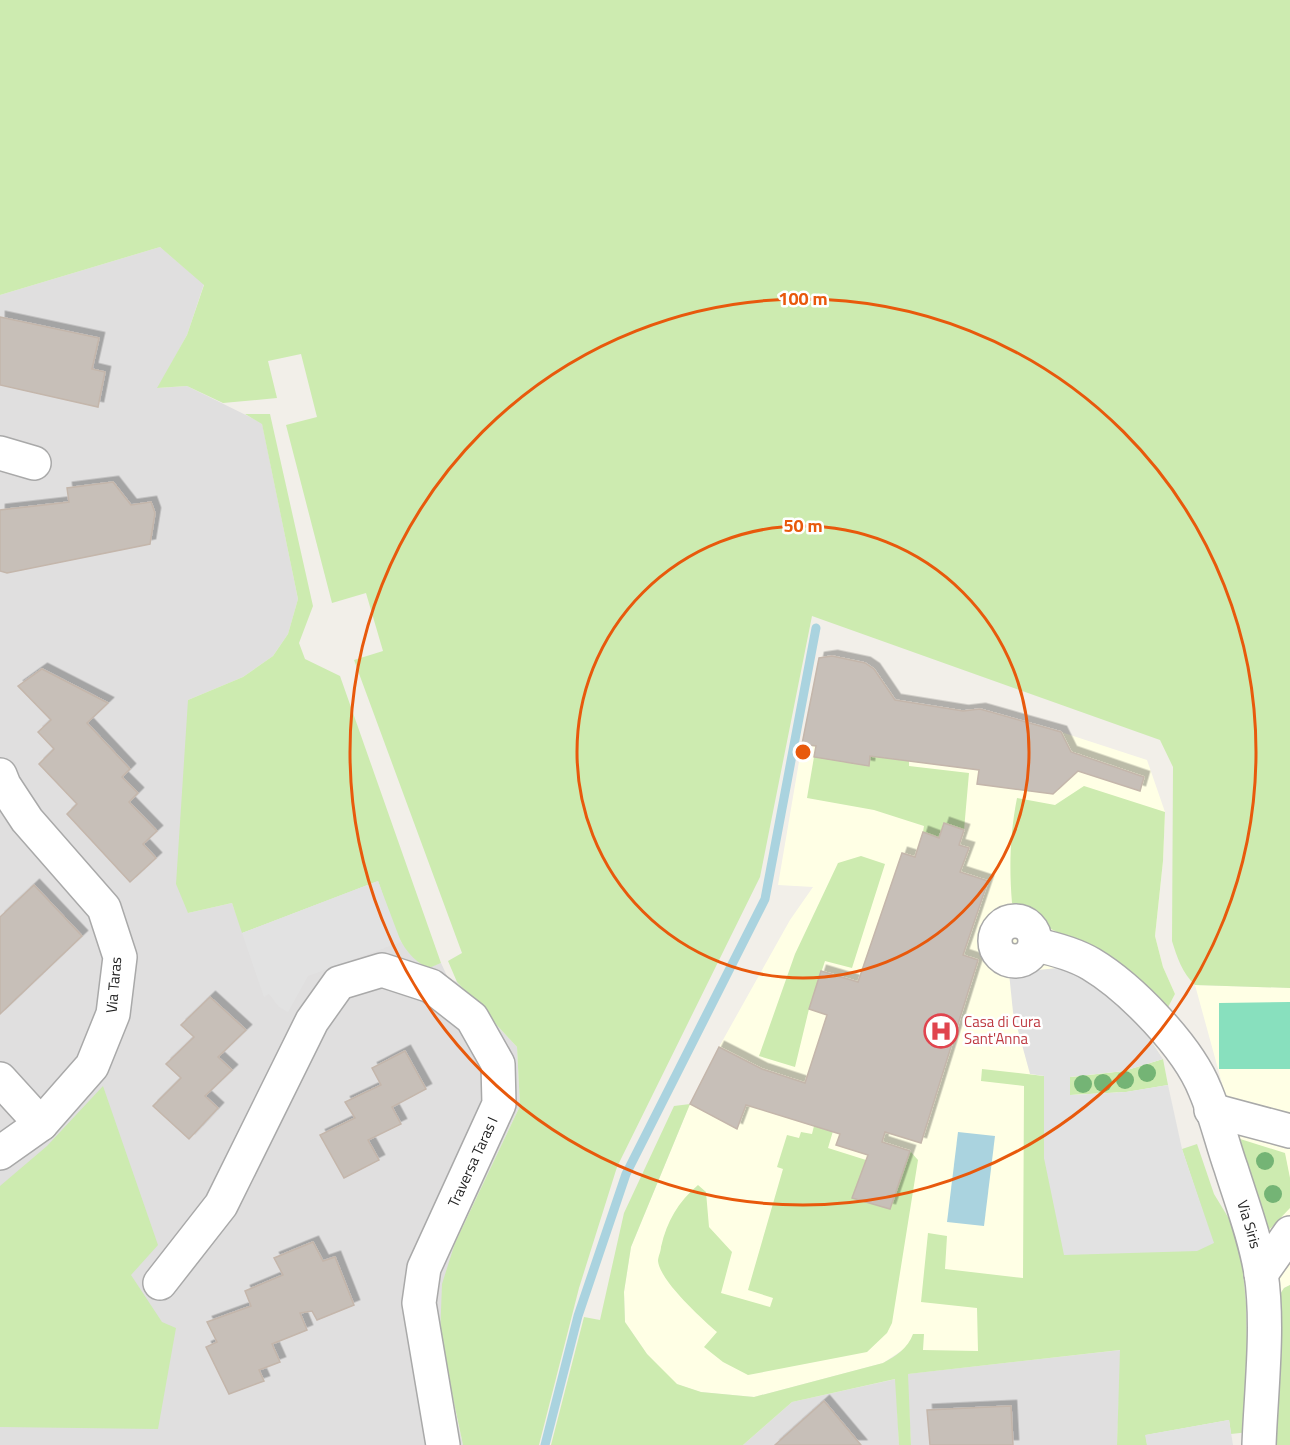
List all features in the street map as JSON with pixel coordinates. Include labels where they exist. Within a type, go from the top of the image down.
[{"type":"street","points":[[0,453],[34,462]]},
{"type":"street","name":"Via Taras","points":[[0,775],[27,820],[104,908],[120,957],[113,1014],[92,1066],[41,1124],[0,1154]]},
{"type":"street","name":"Via Siris","points":[[1036,945],[1066,952],[1089,963],[1114,980],[1158,1023],[1181,1050],[1205,1089],[1254,1236],[1261,1274],[1264,1318],[1259,1445]]},
{"type":"street","name":"Traversa Taras I","points":[[160,1283],[221,1205],[312,1021],[339,983],[382,970],[431,986],[472,1018],[498,1064],[499,1104],[424,1268],[419,1304],[443,1445]]},
{"type":"street","points":[[0,1079],[41,1124]]},
{"type":"street","points":[[1211,1110],[1290,1131]]},
{"type":"street","points":[[1261,1274],[1290,1233]]},
{"type":"shaded area","points":[[160,247],[204,284],[187,335],[158,388],[187,386],[262,423],[298,599],[288,634],[273,656],[243,677],[188,700],[188,913],[232,903],[243,933],[378,881],[401,942],[429,967],[441,963],[448,978],[457,982],[517,1047],[520,1106],[455,1243],[451,1393],[463,1445],[0,1445],[0,295]]},
{"type":"shaded area","name":"Casa di Cura Sant'Anna","points":[[832,656],[865,663],[874,669],[895,700],[963,711],[980,709],[1147,760],[1165,812],[1163,861],[1155,936],[1163,967],[1175,994],[1150,1038],[1163,1059],[1124,1071],[1037,1359],[904,1349],[883,1363],[754,1397],[701,1392],[676,1384],[647,1354],[625,1322],[624,1292],[631,1247],[690,1104],[790,920],[813,887],[778,885],[819,658]]},
{"type":"shaded area","points":[[378,881],[401,942],[308,976],[288,1012],[279,1007],[269,994],[264,997],[242,933]]},
{"type":"shaded area","points":[[1067,967],[1104,984],[1150,1039],[1163,1059],[1124,1071],[1070,1077],[1070,1095],[1126,1092],[1168,1085],[1182,1149],[1214,1243],[1197,1251],[1064,1255],[1044,1158],[1044,1076],[1030,1074],[1013,1012],[1009,973]]},
{"type":"shaded area","points":[[1195,985],[1290,988],[1290,1285],[1284,1288],[1275,1302],[1237,1138]]},
{"type":"shaded area","points":[[1121,1350],[1117,1445],[911,1445],[907,1374]]},
{"type":"shaded area","points":[[896,1379],[899,1445],[743,1445],[792,1402]]},
{"type":"shaded area","points":[[1229,1420],[1233,1445],[1147,1445],[1145,1435]]},
{"type":"green space","points":[[0,0],[1290,0],[1290,988],[1195,985],[1183,970],[1172,941],[1173,767],[1160,740],[812,616],[760,877],[617,1167],[579,1288],[539,1445],[463,1445],[440,1337],[442,1284],[455,1243],[520,1106],[517,1047],[457,982],[448,961],[462,953],[354,660],[383,651],[366,593],[332,603],[286,425],[317,417],[301,354],[268,361],[277,398],[223,403],[187,386],[157,388],[187,335],[204,285],[160,247],[0,295]]},
{"type":"green space","points":[[245,414],[270,414],[313,606],[299,643],[305,659],[340,676],[441,963],[429,968],[418,962],[402,942],[378,881],[242,933],[232,903],[188,913],[176,884],[188,700],[243,677],[273,656],[288,634],[298,599],[262,424]]},
{"type":"green space","points":[[870,756],[909,761],[909,766],[969,773],[964,830],[944,823],[939,838],[923,832],[924,826],[874,810],[807,798],[814,757],[869,765]]},
{"type":"green space","points":[[1084,786],[1165,812],[1163,861],[1155,936],[1163,967],[1175,994],[1166,1011],[1092,951],[1040,923],[1012,903],[1011,850],[1017,798],[1055,805]]},
{"type":"green space","points":[[861,856],[885,864],[852,968],[825,961],[809,1009],[795,1067],[759,1056],[795,954],[838,863]]},
{"type":"green space","points":[[1290,1002],[1290,1069],[1219,1069],[1219,1003]]},
{"type":"green space","points":[[1163,1059],[1168,1085],[1126,1092],[1070,1095],[1070,1077],[1124,1071]]},
{"type":"green space","points":[[982,1069],[1044,1076],[1044,1158],[1213,1243],[1182,1149],[1197,1144],[1214,1194],[1231,1222],[1241,1250],[1246,1303],[1249,1432],[1231,1434],[1229,1420],[1146,1435],[1147,1445],[1117,1445],[1120,1350],[908,1374],[911,1445],[899,1445],[895,1379],[792,1402],[743,1445],[551,1445],[584,1317],[600,1320],[624,1213],[674,1106],[690,1104],[631,1247],[624,1292],[625,1322],[647,1354],[677,1384],[701,1392],[754,1397],[883,1363],[901,1351],[913,1334],[924,1334],[923,1350],[978,1351],[977,1308],[921,1302],[928,1233],[947,1236],[945,1269],[1023,1278],[1024,1086],[981,1081]]},
{"type":"green space","points":[[103,1086],[158,1245],[131,1275],[162,1322],[176,1328],[158,1429],[0,1427],[0,1186],[47,1146]]},
{"type":"green space","points":[[814,1126],[833,1131],[828,1148],[866,1160],[852,1198],[890,1209],[910,1151],[918,1160],[892,1323],[887,1333],[867,1352],[748,1375],[723,1362],[704,1347],[717,1332],[683,1299],[660,1269],[658,1259],[663,1238],[679,1205],[698,1185],[706,1192],[709,1227],[732,1252],[721,1293],[770,1307],[773,1298],[748,1290],[783,1169],[777,1167],[787,1135],[799,1138],[801,1132],[812,1134]]},
{"type":"green space","points":[[1237,1138],[1285,1153],[1290,1178],[1290,1208],[1268,1231]]},
{"type":"green space","points":[[1290,1285],[1290,1445],[1274,1445],[1275,1302],[1284,1288]]},
{"type":"water","points":[[958,1132],[995,1136],[984,1226],[947,1222]]},
{"type":"building","points":[[0,317],[99,338],[92,369],[105,372],[98,407],[0,385]]},
{"type":"building","points":[[113,482],[131,505],[151,502],[155,513],[150,544],[7,573],[0,571],[0,510],[69,502],[67,488]]},
{"type":"building","points":[[832,656],[865,663],[874,669],[895,700],[963,711],[980,709],[1061,732],[1071,752],[1144,777],[1140,791],[1078,771],[1053,794],[977,784],[979,770],[870,756],[869,766],[814,757],[816,746],[802,744],[819,658]]},
{"type":"building","points":[[42,669],[108,703],[87,723],[130,769],[122,777],[138,793],[129,802],[157,831],[143,844],[156,858],[130,882],[67,814],[77,804],[39,764],[54,749],[38,732],[51,720],[18,686]]},
{"type":"building","points":[[944,823],[964,830],[959,845],[969,848],[960,872],[988,881],[963,955],[978,960],[921,1143],[885,1132],[882,1142],[910,1151],[890,1209],[852,1198],[868,1155],[836,1145],[840,1134],[746,1105],[737,1129],[690,1104],[719,1047],[762,1069],[805,1083],[827,1015],[809,1009],[821,971],[858,982],[902,853],[915,857],[923,832],[939,838]]},
{"type":"building","points":[[34,885],[82,936],[0,1014],[0,917]]},
{"type":"building","points":[[210,997],[246,1030],[218,1057],[232,1070],[205,1096],[218,1108],[189,1139],[153,1106],[181,1078],[166,1064],[194,1037],[181,1025]]},
{"type":"building","points":[[405,1051],[426,1089],[392,1107],[401,1124],[368,1140],[379,1160],[344,1178],[320,1135],[355,1118],[345,1102],[381,1085],[372,1068]]},
{"type":"building","points":[[313,1242],[323,1261],[335,1257],[354,1305],[317,1320],[312,1311],[300,1313],[307,1330],[272,1344],[280,1362],[259,1370],[264,1381],[229,1394],[206,1347],[217,1342],[207,1322],[251,1306],[245,1291],[283,1275],[274,1258]]},
{"type":"building","points":[[824,1401],[861,1445],[775,1445]]},
{"type":"building","points":[[1011,1406],[1013,1445],[930,1445],[927,1410]]},
{"type":"waterway","points":[[545,1445],[578,1316],[626,1174],[765,899],[816,628]]},
{"type":"place","name":"Casa di Cura Sant'Anna","points":[[941,1031]]}]
